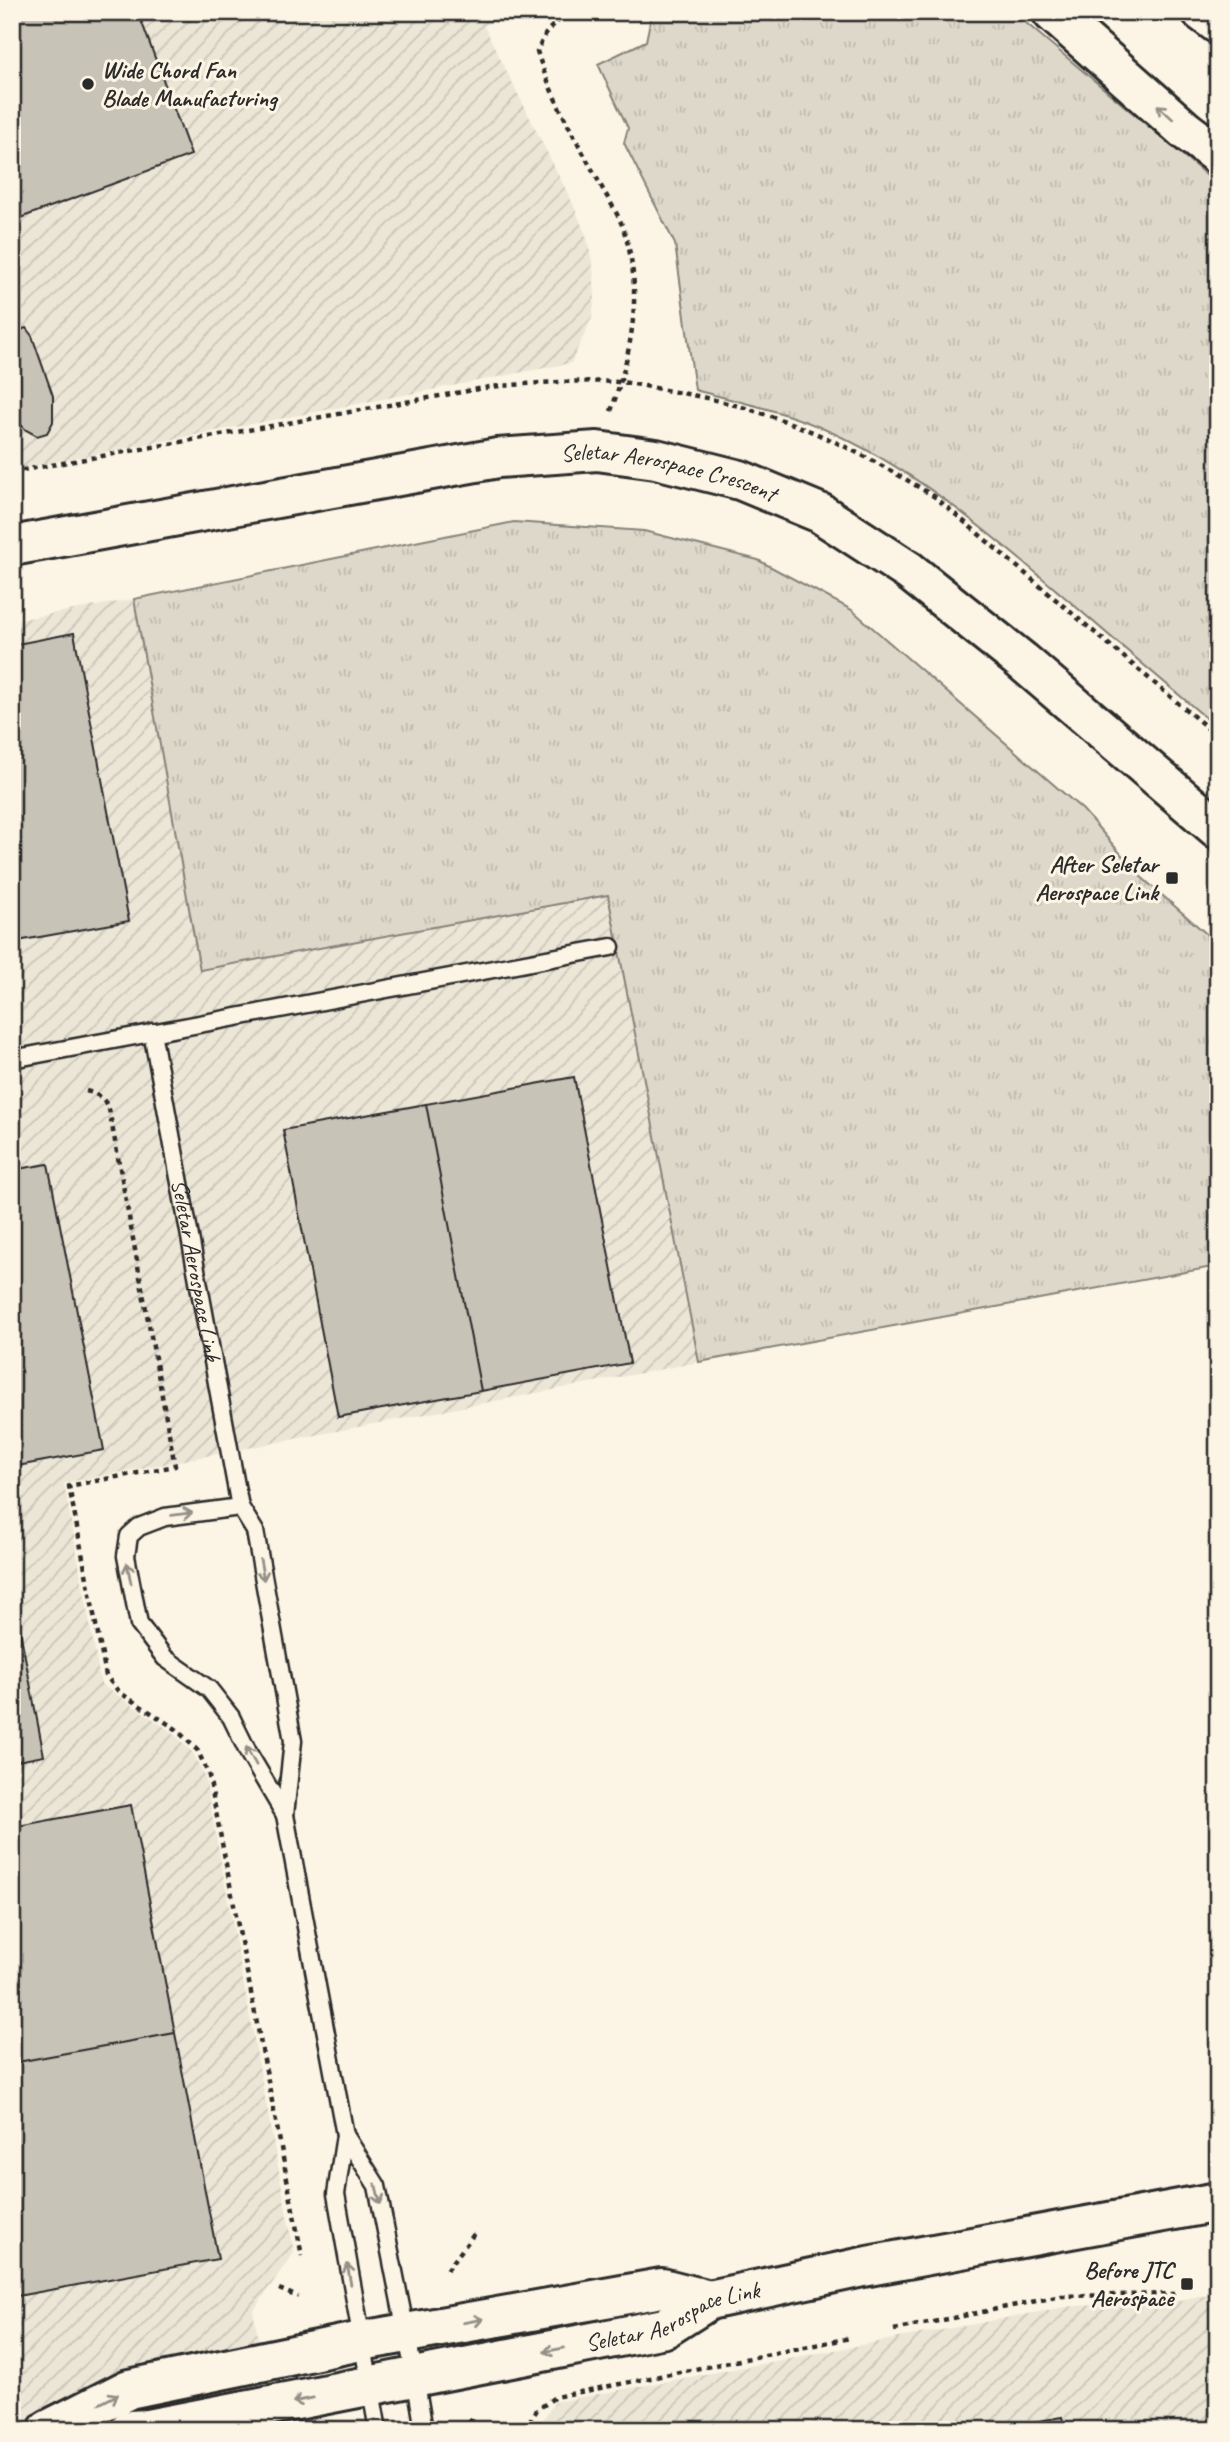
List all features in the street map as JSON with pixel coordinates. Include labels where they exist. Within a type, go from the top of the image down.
[{"type":"street","points":[[1052,12],[1185,130],[1218,155]]},
{"type":"street","points":[[1202,12],[1218,24]]},
{"type":"street","name":"Seletar Aerospace Crescent","points":[[12,546],[498,458],[597,452],[656,459],[740,480],[820,513],[909,571],[1022,661],[1218,829]]},
{"type":"street","name":"Seletar Aerospace Link","points":[[130,2430],[148,2429],[370,2387],[666,2328],[709,2300],[863,2267],[1218,2202]]},
{"type":"street","points":[[48,2430],[129,2389],[361,2341],[662,2288],[709,2300]]},
{"type":"lane","points":[[12,1059],[611,947]]},
{"type":"lane","name":"Seletar Aerospace Link","points":[[152,1032],[240,1507],[255,1531],[293,1741],[285,1815]]},
{"type":"lane","points":[[240,1507],[165,1517],[139,1527],[129,1536],[126,1556],[139,1624],[165,1658],[209,1689],[231,1717],[285,1815],[345,2135],[336,2194],[378,2430]]},
{"type":"lane","points":[[345,2135],[377,2186],[424,2430]]},
{"type":"path","points":[[568,12],[547,31],[537,51],[547,83],[621,225],[635,286],[632,334],[621,382],[597,452]]},
{"type":"path","points":[[86,1091],[103,1098],[108,1108],[175,1466],[69,1486],[106,1676],[119,1692],[176,1729],[198,1751],[209,1776],[302,2256]]},
{"type":"path","points":[[447,2270],[477,2230]]},
{"type":"path","points":[[279,2289],[298,2297]]},
{"type":"path","points":[[894,2330],[1061,2296],[1175,2294]]},
{"type":"path","points":[[523,2430],[537,2410],[555,2397],[850,2338]]},
{"type":"path","points":[[469,2419],[486,2430]]},
{"type":"shaded area","points":[[12,12],[511,12],[484,26],[573,204],[587,238],[593,267],[595,296],[592,318],[571,363],[12,470]]},
{"type":"shaded area","points":[[134,599],[200,970],[608,895],[699,1362],[64,1483],[101,1684],[172,1732],[193,1753],[205,1777],[294,2252],[253,2311],[276,2430],[12,2430],[12,621]]},
{"type":"shaded area","points":[[1218,2292],[1218,2430],[536,2430],[555,2402],[1071,2306],[1166,2303]]},
{"type":"green space","points":[[652,12],[1013,12],[1218,185],[1218,728],[1004,546],[915,479],[883,459],[817,426],[772,410],[695,390],[675,244],[624,143],[628,128],[598,64],[646,41]]},
{"type":"green space","points":[[514,522],[644,531],[758,560],[852,610],[1083,810],[1139,875],[1218,944],[1218,1266],[699,1362],[608,895],[200,970],[134,599]]},
{"type":"building","name":"Wide Chord Fan Blade Manufacturing","points":[[12,12],[138,12],[191,155],[12,221]]},
{"type":"building","points":[[26,328],[32,336],[53,396],[53,422],[47,433],[37,436],[26,430],[12,416],[12,333]]},
{"type":"building","points":[[74,633],[129,921],[12,942],[12,645]]},
{"type":"building","points":[[574,1077],[630,1363],[481,1391],[426,1104]]},
{"type":"building","points":[[426,1104],[481,1391],[338,1417],[283,1130]]},
{"type":"building","points":[[48,1164],[104,1450],[12,1467],[12,1170]]},
{"type":"building","points":[[12,1589],[44,1756],[12,1762]]},
{"type":"building","points":[[131,1805],[175,2033],[12,2063],[12,1827]]},
{"type":"building","points":[[175,2033],[218,2259],[12,2297],[12,2063]]},
{"type":"building","points":[[1062,2417],[1065,2430],[988,2430]]},
{"type":"place","name":"Wide Chord Fan Blade Manufacturing","points":[[88,84]]},
{"type":"place","name":"After Seletar Aerospace Link","points":[[1172,878]]},
{"type":"place","name":"Before JTC Aerospace","points":[[1187,2284]]}]
